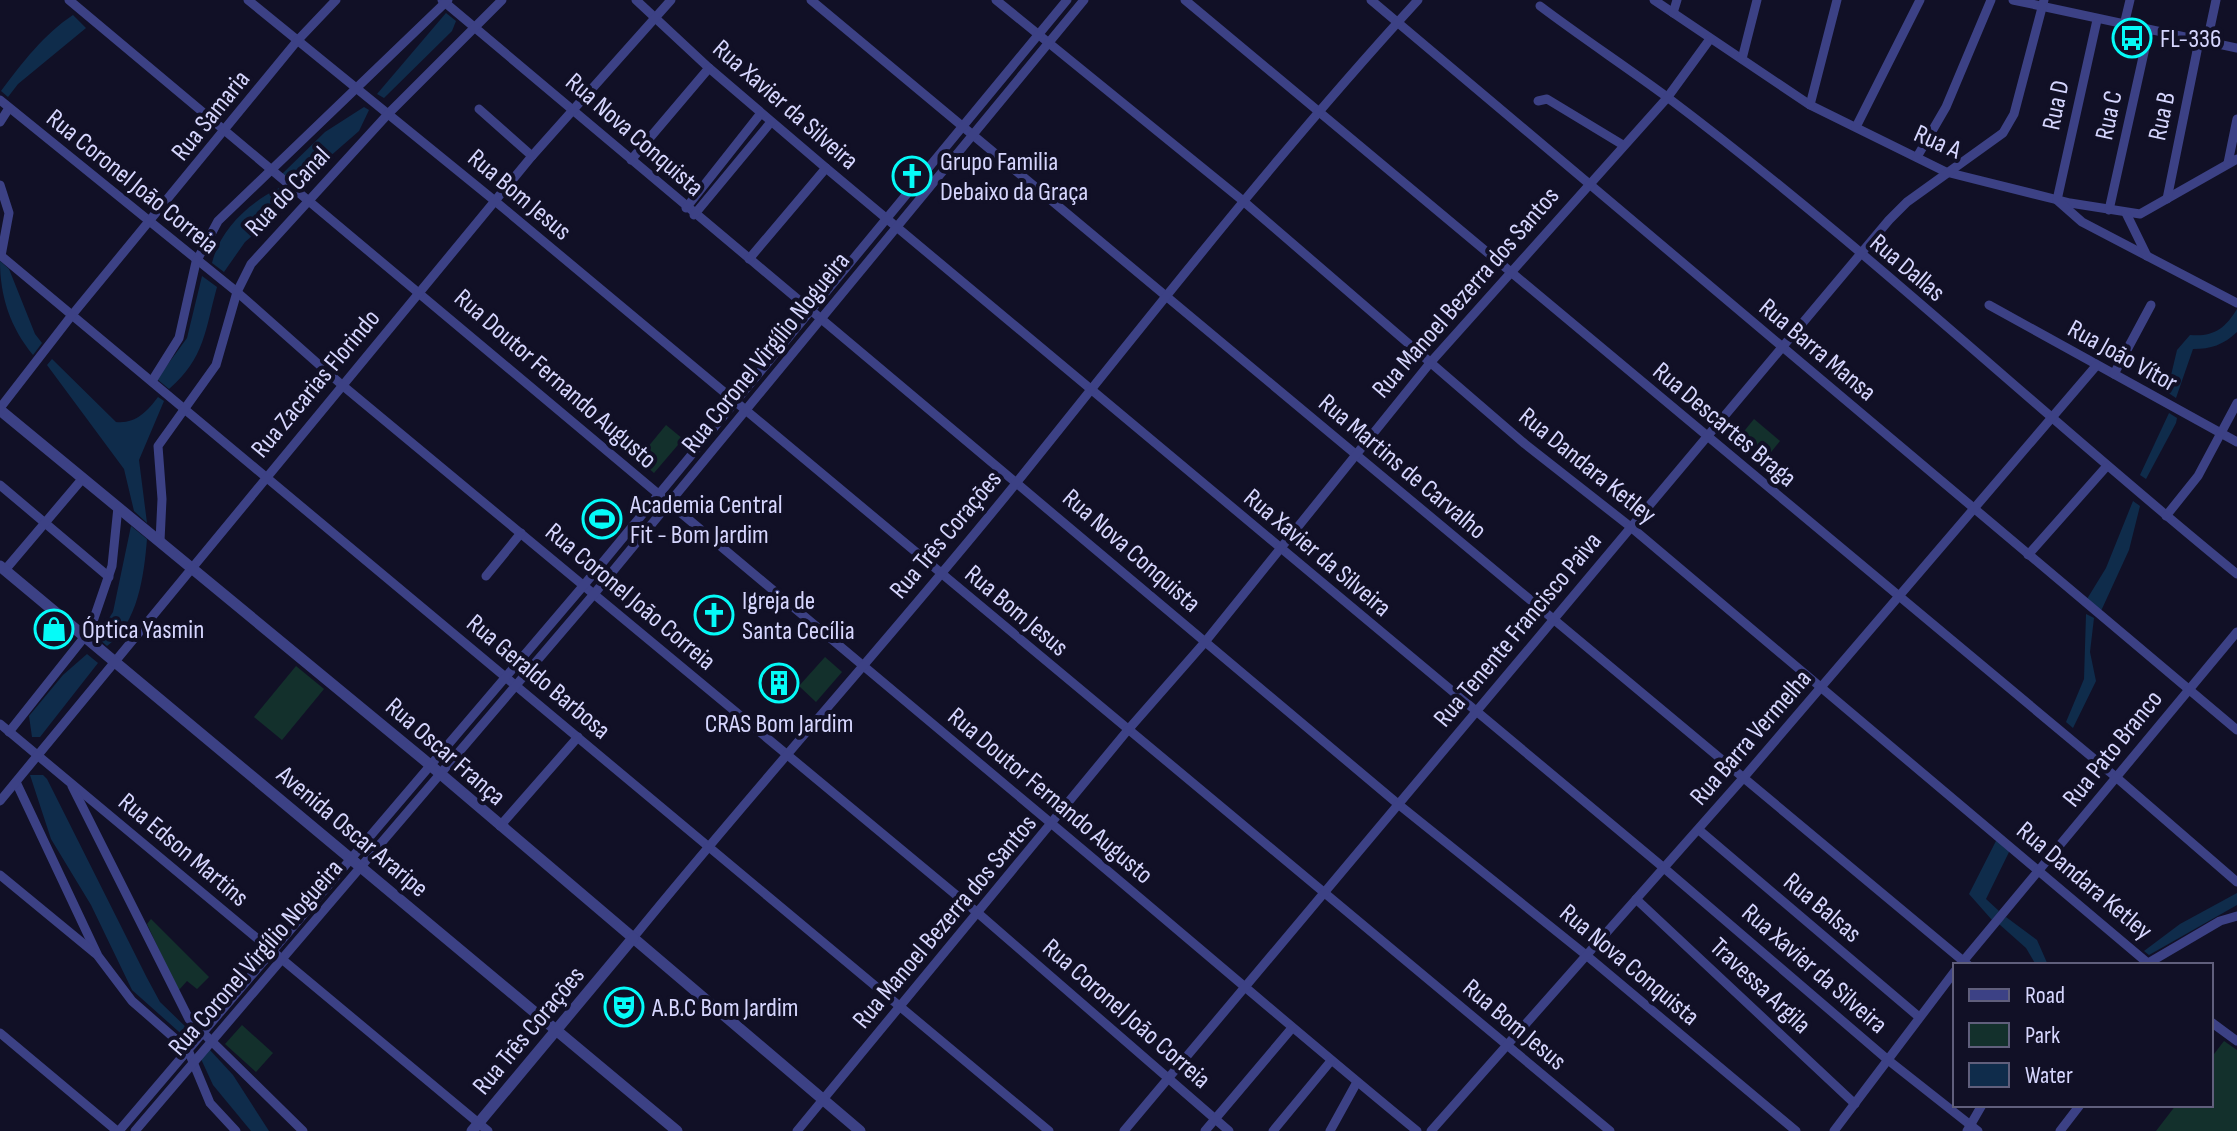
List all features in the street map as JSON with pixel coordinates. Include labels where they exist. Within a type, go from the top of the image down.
[{"type":"street","name":"Rua Doutor Fernando Augusto","points":[[69,0],[420,291],[668,505],[1052,824],[1330,1062],[1417,1131]]},
{"type":"street","name":"Rua Bom Jesus","points":[[248,0],[495,201],[745,413],[1610,1131]]},
{"type":"street","name":"Rua Samaria","points":[[0,409],[72,315],[151,223],[297,41],[336,0]]},
{"type":"street","name":"Rua do Canal","points":[[160,541],[162,499],[158,446],[183,406],[216,365],[237,292],[260,251],[388,114],[502,0]]},
{"type":"street","name":"Rua Xavier da Silveira","points":[[636,0],[771,122],[1972,1129]]},
{"type":"street","name":"Rua Zacarias Florindo","points":[[0,801],[532,156],[671,0]]},
{"type":"street","name":"Rua Martins de Carvalho","points":[[811,0],[1354,455],[1745,776],[1962,963]]},
{"type":"street","name":"Rua Dandara Ketley","points":[[996,0],[1242,200],[1430,363],[1632,528],[2040,870],[2146,963]]},
{"type":"street","name":"Rua Coronel Virgílio Nogueira","points":[[118,1131],[273,951],[439,775],[594,594],[745,413],[885,217],[1067,0]]},
{"type":"street","name":"Rua Coronel Virgílio Nogueira","points":[[135,1131],[284,960],[430,765],[736,403],[896,227],[1084,0]]},
{"type":"street","name":"Rua Descartes Braga","points":[[1185,0],[2117,778],[2237,882]]},
{"type":"street","name":"Rua Barra Mansa","points":[[1371,0],[2237,730]]},
{"type":"street","name":"Rua Três Corações","points":[[479,1128],[708,845],[863,667],[1018,481],[1242,200],[1418,0]]},
{"type":"street","name":"Rua A","points":[[1654,0],[1810,105],[1946,172],[2057,200],[2126,213],[2149,211],[2232,161],[2237,119]]},
{"type":"street","points":[[1673,13],[1677,0]]},
{"type":"street","points":[[1742,59],[1757,0]]},
{"type":"street","points":[[1810,105],[1837,0]]},
{"type":"street","points":[[1856,127],[1920,0]]},
{"type":"street","points":[[1917,157],[1964,68],[1991,0]]},
{"type":"street","points":[[2013,0],[2237,48]]},
{"type":"street","points":[[2124,25],[2130,0]]},
{"type":"street","name":"Rua B","points":[[2167,199],[2203,41],[2216,0]]},
{"type":"street","name":"Rua Nova Conquista","points":[[445,1],[690,212],[1018,481],[1398,804],[1586,955],[1796,1131]]},
{"type":"street","points":[[152,381],[179,338],[196,262],[210,232],[227,210],[445,1]]},
{"type":"street","name":"Rua Tenente Francisco Paiva","points":[[1124,1131],[1551,618],[1632,528],[1860,254],[1907,202],[1994,141],[2009,124],[2043,4]]},
{"type":"street","name":"Rua Dallas","points":[[1540,6],[1667,98],[1860,254],[2106,467],[2237,574]]},
{"type":"street","name":"Rua D","points":[[2057,200],[2097,20]]},
{"type":"street","name":"Rua C","points":[[2109,210],[2149,30]]},
{"type":"street","name":"Rua Manoel Bezerra dos Santos","points":[[797,1131],[1127,731],[1205,642],[1430,363],[1667,98],[1710,39]]},
{"type":"street","points":[[631,160],[709,68]]},
{"type":"street","points":[[1538,101],[1547,99],[1623,145]]},
{"type":"street","name":"Rua Coronel João Correia","points":[[0,100],[196,262],[237,292],[342,385],[979,914],[1229,1131]]},
{"type":"street","points":[[0,122],[9,108]]},
{"type":"street","points":[[479,109],[532,156]]},
{"type":"street","points":[[690,212],[723,160],[761,113]]},
{"type":"street","points":[[690,212],[733,169],[771,122]]},
{"type":"street","points":[[723,160],[733,169]]},
{"type":"street","points":[[749,259],[826,168]]},
{"type":"street","points":[[0,185],[9,213],[1,256]]},
{"type":"street","points":[[2057,200],[2082,222],[2237,303]]},
{"type":"street","points":[[2126,213],[2147,256]]},
{"type":"street","name":"Rua Geraldo Barbosa","points":[[1,256],[1049,1131]]},
{"type":"street","name":"Rua João Vítor","points":[[1989,305],[2237,442]]},
{"type":"street","points":[[2114,374],[2151,305]]},
{"type":"street","name":"Rua Barra Vermelha","points":[[1431,1131],[1699,830],[2096,366]]},
{"type":"street","points":[[2166,516],[2198,476],[2237,403]]},
{"type":"street","name":"Rua Oscar França","points":[[0,409],[430,765],[860,1131]]},
{"type":"street","points":[[2028,555],[2106,467]]},
{"type":"street","points":[[2,568],[83,478]]},
{"type":"street","points":[[0,485],[109,577]]},
{"type":"street","points":[[9,732],[85,637],[109,577],[118,507]]},
{"type":"street","points":[[486,576],[521,533]]},
{"type":"street","name":"Avenida Oscar Araripe","points":[[2,568],[677,1131]]},
{"type":"street","name":"Rua Pato Branco","points":[[1964,963],[2237,632]]},
{"type":"street","name":"Rua Edson Martins","points":[[0,724],[284,960],[479,1128]]},
{"type":"street","points":[[500,826],[578,737]]},
{"type":"street","points":[[16,782],[92,937],[98,956]]},
{"type":"street","points":[[71,783],[189,1019],[303,1131]]},
{"type":"street","name":"Rua Balsas","points":[[1699,830],[1919,1017]]},
{"type":"street","points":[[0,875],[98,956],[132,1001],[188,1050],[212,1107],[236,1131]]},
{"type":"street","name":"Travessa Argila","points":[[1636,899],[1855,1104]]},
{"type":"street","points":[[2149,963],[2220,921],[2237,916]]},
{"type":"street","points":[[1834,1131],[1953,974]]},
{"type":"street","points":[[2213,1023],[2237,1041]]},
{"type":"street","points":[[1205,1131],[1292,1028]]},
{"type":"street","points":[[0,1033],[118,1131]]},
{"type":"street","points":[[1273,1131],[1330,1062]]},
{"type":"street","points":[[1330,1131],[1357,1082]]},
{"type":"street","points":[[1972,1129],[1981,1107]]},
{"type":"street","points":[[2060,1131],[2078,1107]]},
{"type":"street","points":[[290,1120],[294,1131]]},
{"type":"green space","points":[[1754,419],[1780,441],[1767,457],[1741,435]]},
{"type":"green space","points":[[666,425],[683,439],[654,473],[638,459]]},
{"type":"green space","points":[[825,657],[842,672],[816,702],[799,686]]},
{"type":"green space","points":[[296,666],[324,689],[282,740],[254,717]]},
{"type":"green space","points":[[151,919],[209,977],[197,989],[187,981],[178,991],[147,924]]},
{"type":"green space","points":[[242,1025],[273,1053],[256,1072],[225,1044]]},
{"type":"green space","points":[[2224,1041],[2237,1050],[2237,1131],[2156,1131],[2174,1107],[2213,1107],[2213,1055]]},
{"type":"water","points":[[446,13],[456,21],[452,31],[384,98],[377,94]]},
{"type":"water","points":[[73,15],[86,28],[18,84],[8,97],[1,91],[43,40]]},
{"type":"water","points":[[364,107],[369,110],[359,131],[296,186],[282,174],[325,132]]},
{"type":"water","points":[[279,188],[286,195],[267,223],[245,242],[224,272],[212,263],[222,239],[237,218]]},
{"type":"water","points":[[0,261],[9,269],[35,334],[42,343],[33,355],[8,311]]},
{"type":"water","points":[[202,276],[217,287],[206,330],[190,366],[169,389],[157,379],[187,338]]},
{"type":"water","points":[[2237,309],[2237,332],[2216,345],[2193,349],[2176,398],[2167,392],[2177,350],[2190,335],[2205,335],[2218,330]]},
{"type":"water","points":[[52,359],[116,422],[140,416],[158,397],[164,401],[139,460],[147,523],[134,511],[124,469],[47,365]]},
{"type":"water","points":[[2169,413],[2177,418],[2176,423],[2146,479],[2140,475]]},
{"type":"water","points":[[2133,501],[2140,506],[2129,550],[2101,611],[2087,599],[2106,568]]},
{"type":"water","points":[[131,526],[147,539],[138,598],[126,625],[107,646],[97,637],[113,612]]},
{"type":"water","points":[[2086,614],[2094,618],[2090,652],[2096,681],[2073,728],[2066,722],[2084,679]]},
{"type":"water","points":[[87,654],[98,663],[40,737],[32,737],[29,716],[63,675]]},
{"type":"water","points":[[30,775],[43,775],[47,779],[160,1002],[190,1031],[187,1039],[132,990],[91,905],[51,839]]},
{"type":"water","points":[[1997,839],[2010,850],[1986,899],[1999,911],[1992,920],[1969,894]]},
{"type":"water","points":[[2237,893],[2237,905],[2149,955],[2144,951],[2180,924]]},
{"type":"water","points":[[2006,917],[2037,940],[2047,963],[2035,963],[2026,948],[1999,924]]},
{"type":"water","points":[[209,1049],[233,1075],[269,1131],[251,1131],[213,1085],[201,1059]]},
{"type":"place","name":"FL-336","points":[[2132,38]]},
{"type":"place","name":"Grupo Familia Debaixo da Graça","points":[[912,176]]},
{"type":"place","name":"Academia Central Fit - Bom Jardim","points":[[602,519]]},
{"type":"place","name":"Igreja de Santa Cecília","points":[[714,615]]},
{"type":"place","name":"Óptica Yasmin","points":[[54,629]]},
{"type":"place","name":"CRAS Bom Jardim","points":[[779,683]]},
{"type":"place","name":"A.B.C Bom Jardim","points":[[624,1007]]}]
